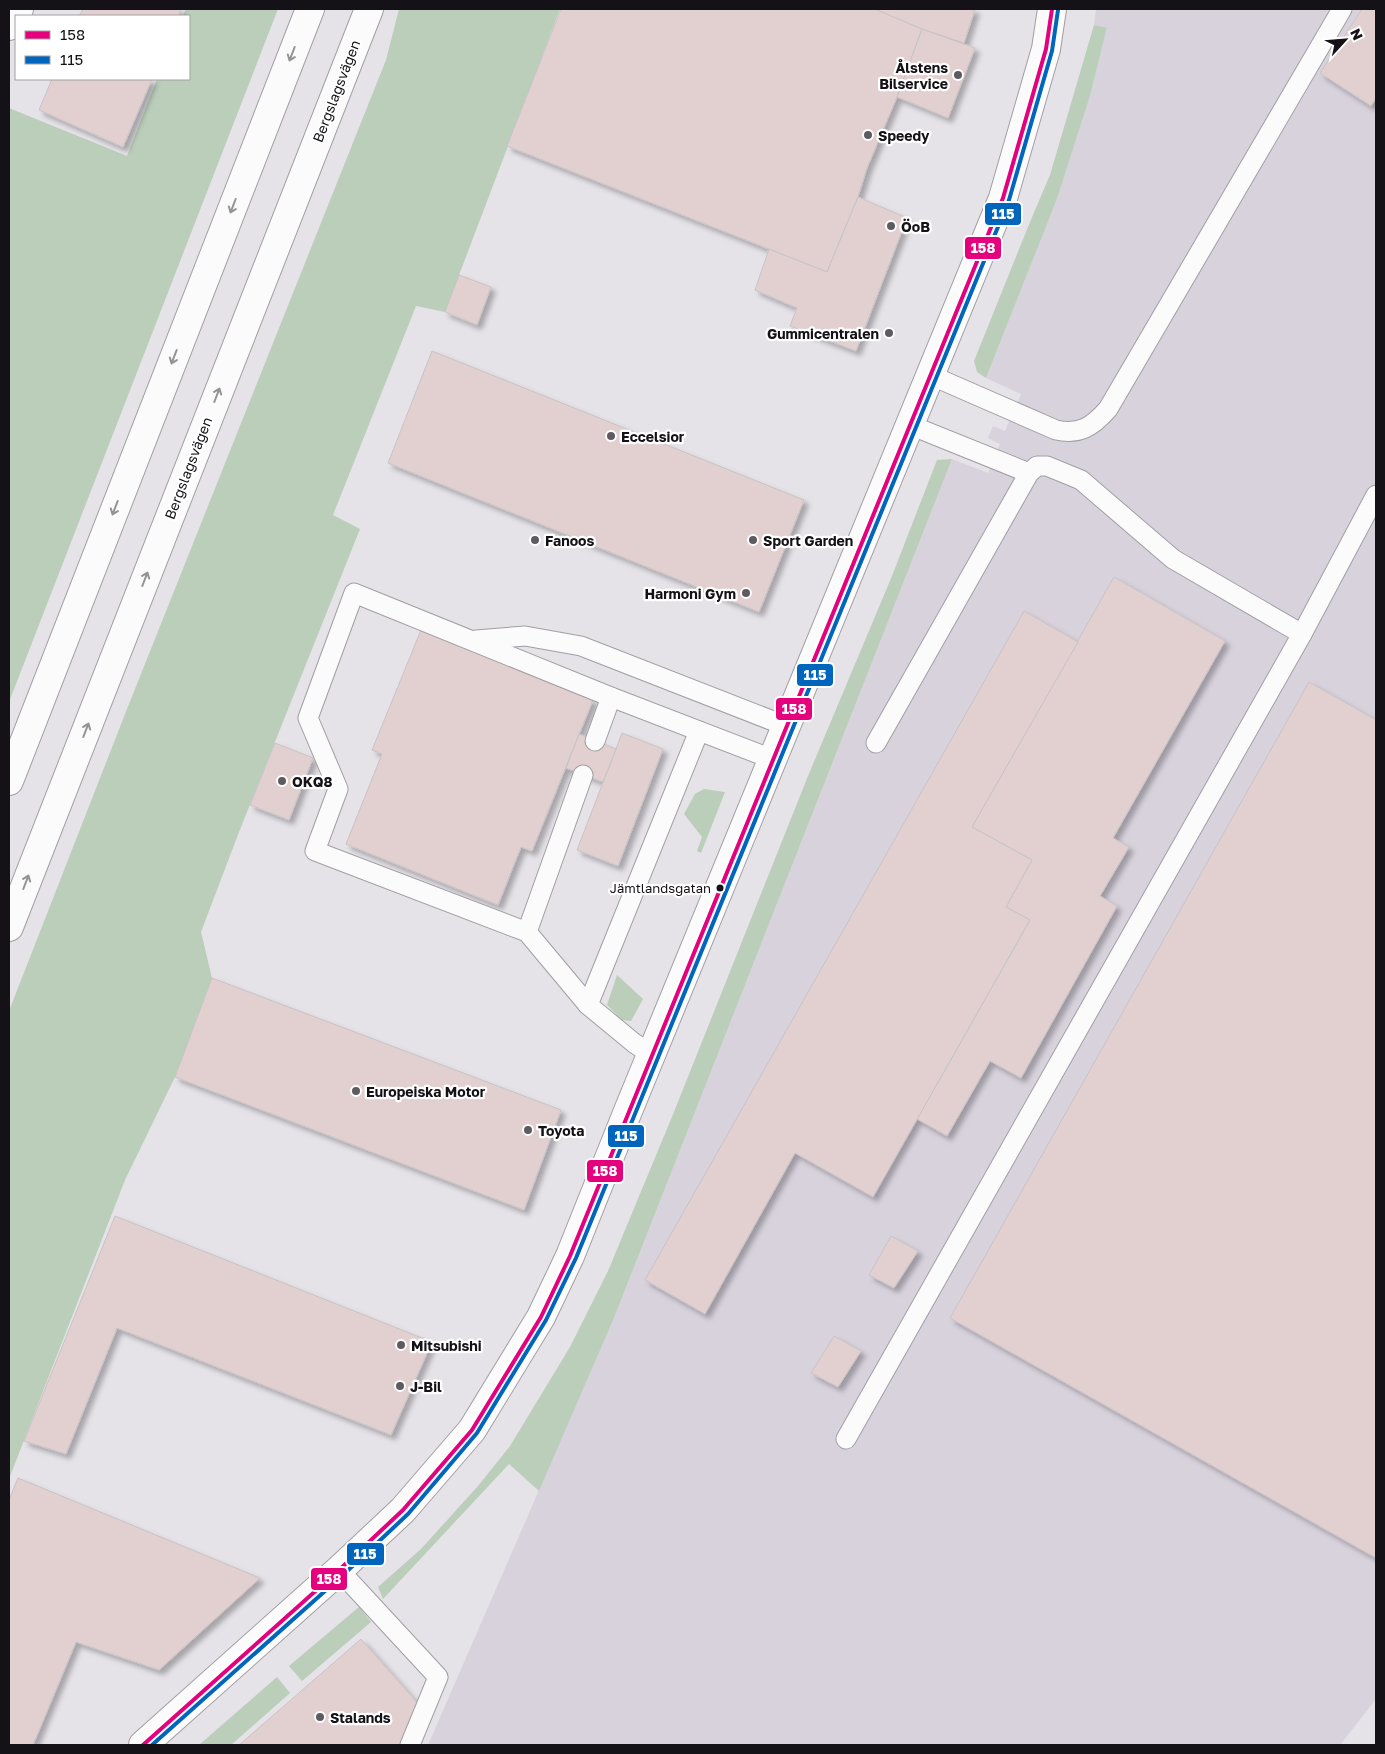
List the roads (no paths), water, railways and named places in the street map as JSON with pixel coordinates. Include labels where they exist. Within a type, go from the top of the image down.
[{"type":"street","points":[[9,781],[310,9]]},
{"type":"street","name":"Bergslagsvägen","points":[[9,927],[369,9]]},
{"type":"street","points":[[143,1745],[339,1570],[403,1510],[472,1430],[541,1317],[570,1256],[1003,198],[1046,49],[1052,9]]},
{"type":"lane","points":[[930,375],[1056,430],[1075,432],[1094,423],[1108,410],[1342,9]]},
{"type":"lane","points":[[910,425],[1029,473]]},
{"type":"lane","points":[[876,743],[1029,473],[1037,466],[1042,465],[1081,480],[1173,559],[1302,634]]},
{"type":"lane","points":[[846,1438],[1302,634],[1376,495]]},
{"type":"lane","points":[[652,1054],[634,1044],[588,1005],[527,932],[315,851],[338,789],[308,718],[354,593],[611,697],[772,759]]},
{"type":"lane","points":[[470,640],[525,636],[581,646],[786,726]]},
{"type":"lane","points":[[595,741],[611,697]]},
{"type":"lane","points":[[588,1005],[699,731]]},
{"type":"lane","points":[[527,932],[583,775]]},
{"type":"lane","points":[[339,1570],[438,1677],[410,1745]]},
{"type":"place","name":"Ålstens Bilservice","points":[[958,75]]},
{"type":"place","name":"Speedy","points":[[868,135]]},
{"type":"place","name":"ÖoB","points":[[891,226]]},
{"type":"place","name":"Gummicentralen","points":[[889,333]]},
{"type":"place","name":"Eccelsior","points":[[611,436]]},
{"type":"place","name":"Fanoos","points":[[535,540]]},
{"type":"place","name":"Sport Garden","points":[[753,540]]},
{"type":"place","name":"Harmoni Gym","points":[[746,593]]},
{"type":"place","name":"OKQ8","points":[[282,781]]},
{"type":"place","name":"Jämtlandsgatan","points":[[720,888]]},
{"type":"place","name":"Europeiska Motor","points":[[356,1091]]},
{"type":"place","name":"Toyota","points":[[528,1130]]},
{"type":"place","name":"Mitsubishi","points":[[401,1345]]},
{"type":"place","name":"J-Bil","points":[[400,1386]]},
{"type":"place","name":"Stalands","points":[[320,1717]]}]
